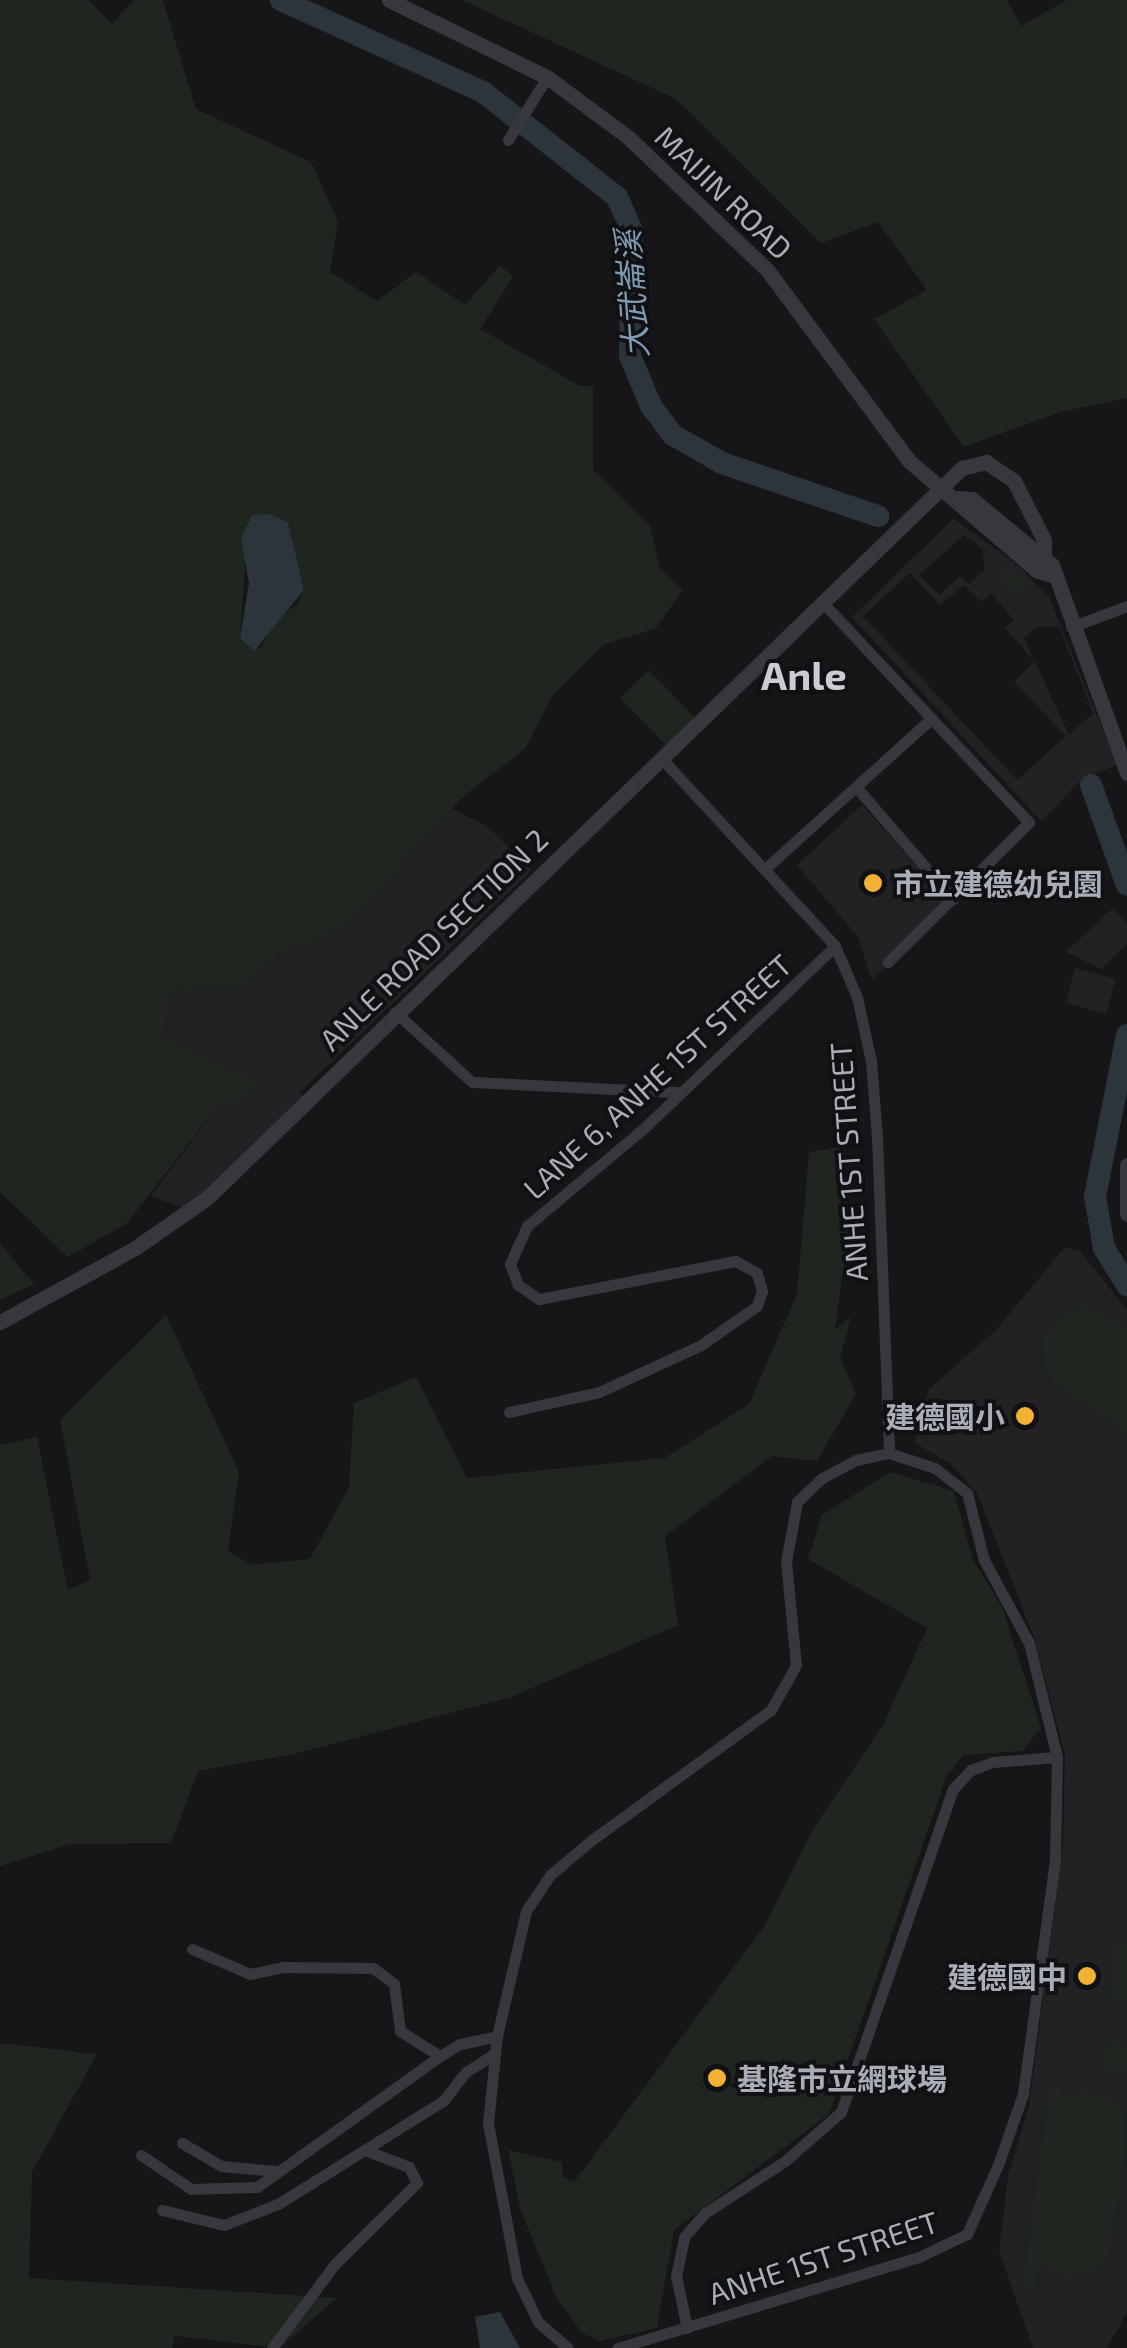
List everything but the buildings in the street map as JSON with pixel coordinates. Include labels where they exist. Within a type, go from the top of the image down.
[{"type":"street","name":"MAIJIN ROAD","points":[[388,0],[547,77],[629,138],[745,247],[881,428],[957,498],[965,512],[1036,570],[1054,576]]},
{"type":"street","points":[[508,140],[547,77]]},
{"type":"street","points":[[942,487],[975,462],[1001,468],[1025,498],[1044,540],[1044,556]]},
{"type":"street","name":"ANLE ROAD SECTION 2","points":[[0,1322],[188,1214],[942,487]]},
{"type":"street","name":"MAIJIN ROAD","points":[[957,498],[972,499],[1044,556],[1125,764]]},
{"type":"street","points":[[824,604],[1029,822],[888,962]]},
{"type":"street","points":[[1070,628],[1127,606]]},
{"type":"street","points":[[767,867],[932,718]]},
{"type":"street","name":"ANHE 1ST STREET","points":[[616,2348],[919,2257],[967,2234],[1024,2094],[1056,1860],[1057,1757],[1029,1643],[984,1560],[967,1493],[935,1468],[889,1454],[871,1061],[856,997],[835,946],[767,867],[662,760]]},
{"type":"street","points":[[856,788],[953,899]]},
{"type":"street","name":"LANE 6, ANHE 1ST STREET","points":[[508,1412],[599,1392],[700,1345],[757,1306],[762,1290],[757,1273],[735,1261],[540,1299],[518,1285],[510,1264],[527,1226],[680,1092],[835,946]]},
{"type":"street","points":[[396,1012],[472,1082],[680,1092]]},
{"type":"street","points":[[1127,1164],[1127,1214]]},
{"type":"street","points":[[568,2348],[538,2322],[512,2259],[488,2124],[497,2036],[526,1911],[550,1875],[772,1710],[786,1687],[796,1639],[787,1537],[797,1502],[822,1478],[889,1454]]},
{"type":"street","points":[[686,2328],[676,2276],[684,2237],[705,2213],[785,2161],[840,2112],[953,1790],[971,1770],[993,1762],[1057,1757]]},
{"type":"street","points":[[192,1950],[250,1974],[284,1967],[372,1968],[394,1984],[400,2030],[440,2056]]},
{"type":"street","points":[[141,2155],[191,2189],[256,2187],[440,2056],[460,2044],[497,2036]]},
{"type":"street","points":[[162,2210],[224,2225],[278,2204],[444,2101],[466,2072],[494,2054]]},
{"type":"street","points":[[182,2143],[221,2166],[276,2171]]},
{"type":"street","points":[[272,2348],[334,2266],[418,2183],[409,2166],[367,2151]]},
{"type":"shaded area","points":[[0,0],[89,0],[112,24],[133,0],[163,0],[196,109],[311,162],[338,221],[330,272],[377,301],[416,272],[465,305],[500,265],[513,277],[480,329],[580,386],[593,386],[593,470],[650,525],[660,569],[683,590],[655,629],[604,644],[552,696],[525,749],[461,798],[362,913],[317,943],[281,952],[246,988],[171,992],[162,1035],[260,1083],[242,1102],[221,1102],[127,1223],[68,1257],[0,1192]],"holes":[[[288,522],[304,590],[297,605],[274,619],[261,648],[240,638],[246,553]]]},
{"type":"shaded area","points":[[462,0],[1007,0],[1021,26],[1067,0],[1127,0],[1127,398],[1060,412],[964,447],[874,319],[927,290],[878,222],[821,243],[676,99]]},
{"type":"shaded area","points":[[269,514],[288,522],[304,590],[254,651],[240,638],[249,583],[241,539],[252,515]]},
{"type":"shaded area","points":[[953,519],[1013,561],[1049,597],[1117,765],[1083,778],[1041,821],[852,617]],"holes":[[[964,535],[983,549],[984,571],[969,584],[960,576],[939,595],[919,575]],[[910,573],[940,605],[964,585],[981,602],[991,593],[1014,620],[1005,628],[1034,661],[1014,682],[1066,736],[1017,780],[863,616]],[[1059,626],[1093,713],[1069,735],[1024,638],[1038,627]]]},
{"type":"shaded area","points":[[998,561],[1023,578],[1029,591],[1016,593],[1000,577]]},
{"type":"shaded area","points":[[649,670],[701,724],[672,752],[620,698]]},
{"type":"shaded area","name":"市立建德幼兒園","points":[[862,805],[950,902],[872,980],[858,937],[797,865]]},
{"type":"shaded area","points":[[452,809],[487,826],[532,870],[299,1093],[306,1100],[189,1210],[151,1196],[221,1102],[242,1101],[161,1035],[170,992],[246,988],[281,952],[317,943],[362,913]]},
{"type":"shaded area","points":[[1113,908],[1127,923],[1127,944],[1101,969],[1066,952]]},
{"type":"shaded area","points":[[1075,968],[1116,979],[1106,1014],[1066,1003]]},
{"type":"shaded area","points":[[845,1146],[848,1235],[835,1329],[851,1317],[840,1357],[856,1394],[817,1461],[772,1456],[665,1536],[678,1625],[511,1697],[298,1753],[198,1771],[171,1843],[70,1844],[0,1866],[0,1445],[37,1437],[68,1590],[90,1580],[60,1420],[166,1315],[239,1472],[228,1551],[252,1565],[310,1559],[349,1487],[354,1403],[416,1377],[467,1478],[665,1458],[749,1404],[797,1294],[809,1152]]},
{"type":"shaded area","points":[[0,1243],[34,1284],[0,1300]]},
{"type":"shaded area","points":[[1065,1247],[1079,1250],[1127,1310],[1127,2312],[1107,2348],[1033,2348],[999,2251],[1008,2176],[1029,2106],[1063,1846],[1065,1755],[1034,1637],[977,1493],[952,1465],[915,1443],[929,1389],[996,1330]]},
{"type":"shaded area","points":[[1086,1305],[1127,1328],[1127,1433],[1053,1383],[1045,1368],[1042,1339],[1064,1310]]},
{"type":"shaded area","points":[[890,1472],[954,1491],[973,1560],[1002,1607],[1041,1728],[1022,1751],[964,1755],[947,1775],[829,2114],[674,2230],[657,2328],[600,2341],[582,2333],[556,2297],[520,2208],[508,2150],[562,2162],[562,2176],[574,2182],[765,1925],[813,1829],[883,1725],[927,1628],[808,1559],[822,1515]]},
{"type":"shaded area","points":[[1114,1939],[1127,1940],[1127,2000],[1110,1999]]},
{"type":"shaded area","points":[[1116,2042],[1130,2051],[1131,2057],[1122,2071],[1116,2072],[1102,2063],[1101,2057],[1110,2043]]},
{"type":"shaded area","points":[[0,2043],[97,2054],[32,2172],[29,2278],[337,2298],[279,2348],[175,2336],[172,2348],[0,2348]]},
{"type":"shaded area","points":[[1050,2083],[1061,2085],[1061,2097],[1086,2090],[1111,2098],[1125,2115],[1127,2143],[1110,2251],[1100,2268],[1066,2278],[1039,2263],[1034,2290],[1022,2288]]},
{"type":"shaded area","points":[[500,2312],[520,2348],[480,2348],[475,2317]]},
{"type":"waterway","name":"大武崙溪","points":[[281,0],[483,92],[617,197],[632,231],[630,356],[651,406],[673,435],[722,463],[878,516]]},
{"type":"waterway","name":"大武崙溪","points":[[1091,785],[1127,885]]},
{"type":"waterway","name":"大武崙溪","points":[[1127,1035],[1095,1196],[1104,1248],[1127,1285]]},
{"type":"place","name":"市立建德幼兒園","points":[[873,883]]},
{"type":"place","name":"建德國小","points":[[1025,1416]]},
{"type":"place","name":"建德國中","points":[[1087,1976]]},
{"type":"place","name":"基隆市立網球場","points":[[717,2078]]},
{"type":"district","name":"Anle","points":[[804,674]]}]
